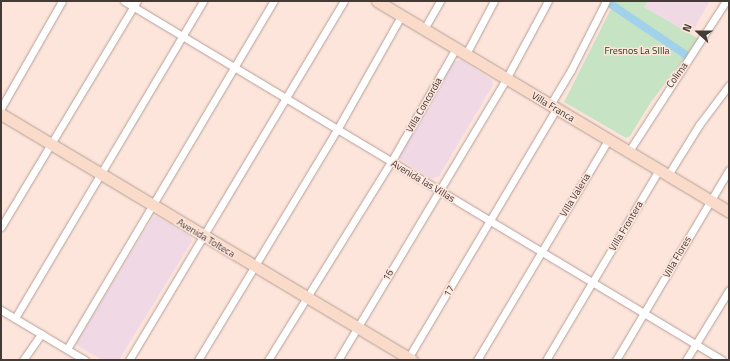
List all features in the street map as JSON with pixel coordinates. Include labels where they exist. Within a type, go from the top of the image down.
[{"type":"street","points":[[1,108],[62,1]]},
{"type":"street","name":"Avenida las Villas","points":[[124,1],[135,4],[182,36],[338,128],[391,162],[722,360]]},
{"type":"street","points":[[14,318],[203,1]]},
{"type":"street","points":[[66,349],[274,1]]},
{"type":"street","points":[[129,360],[344,1]]},
{"type":"street","points":[[424,29],[440,1]]},
{"type":"street","name":"Villa Concordia","points":[[268,360],[391,162],[494,1]]},
{"type":"street","name":"16","points":[[338,360],[506,79],[548,1]]},
{"type":"street","name":"17","points":[[410,359],[490,221],[553,107],[606,1]]},
{"type":"street","name":"Colima","points":[[628,151],[726,1]]},
{"type":"street","name":"Villa Franca","points":[[383,3],[401,16],[729,212]]},
{"type":"street","points":[[1,227],[135,4]]},
{"type":"street","points":[[198,360],[338,128],[401,16]]},
{"type":"street","name":"Villa Frontera","points":[[546,360],[592,282],[664,172],[729,85]]},
{"type":"street","name":"Avenida Tolteca","points":[[1,114],[410,359]]},
{"type":"street","name":"Villa Valeria","points":[[477,360],[609,139]]},
{"type":"street","name":"Villa Flores","points":[[616,360],[729,170]]},
{"type":"street","points":[[686,360],[729,290]]},
{"type":"street","points":[[1,310],[85,360]]},
{"type":"street","points":[[23,360],[41,334]]},
{"type":"shaded area","points":[[648,1],[710,1],[691,34],[644,7]]},
{"type":"shaded area","points":[[461,60],[492,80],[493,85],[439,176],[432,179],[400,159],[398,154],[454,62]]},
{"type":"shaded area","points":[[156,216],[190,236],[192,241],[119,360],[102,360],[77,345],[77,342],[153,217]]},
{"type":"green space","name":"Fresnos La SIlla","points":[[615,1],[648,1],[644,7],[699,39],[651,102],[630,136],[626,138],[564,102]]},
{"type":"waterway","points":[[606,1],[686,55]]}]
